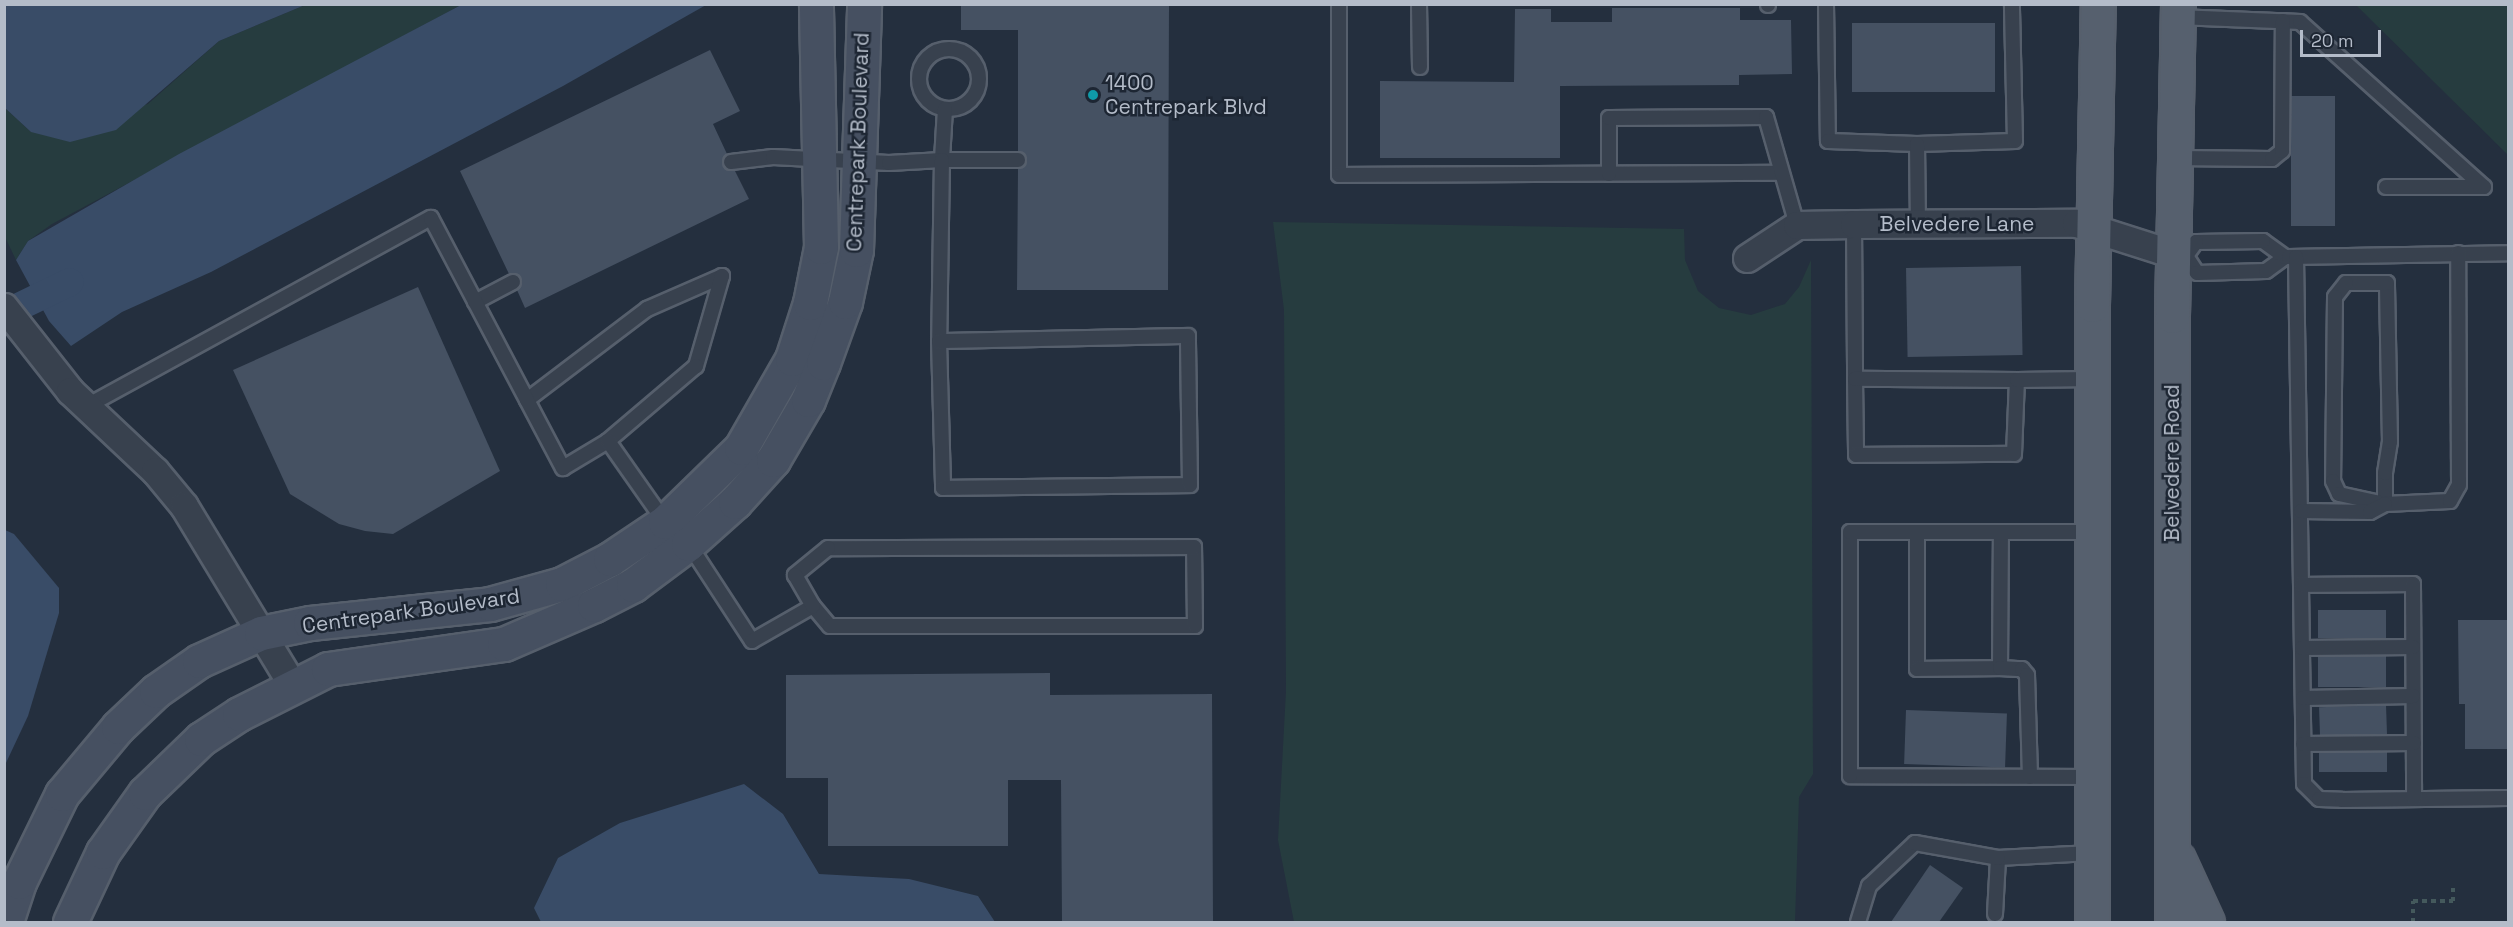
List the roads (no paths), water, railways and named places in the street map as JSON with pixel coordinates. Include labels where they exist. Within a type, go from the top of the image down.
[{"type":"main road","points":[[2092,922],[2092,379],[2098,4]]},
{"type":"main road","name":"Belvedere Road","points":[[2172,922],[2180,255],[2174,158],[2178,11]]},
{"type":"main road","points":[[2172,845],[2207,922]]},
{"type":"street","name":"Centrepark Boulevard","points":[[70,922],[104,852],[145,793],[201,739],[292,684],[328,669],[363,661],[504,644],[633,585],[676,533],[741,448],[792,359],[810,303],[821,247],[821,157],[816,4]]},
{"type":"street","name":"Centrepark Boulevard","points":[[6,922],[39,837],[62,794],[91,756],[156,691],[199,660],[261,633],[310,623],[450,610],[523,597],[562,584],[610,559],[676,533],[735,502],[773,460],[808,400],[845,302],[856,250],[856,160],[864,4]]},
{"type":"street","name":"Belvedere Lane","points":[[1797,225],[2076,223],[2180,255]]},
{"type":"street","points":[[1747,258],[1797,225]]},
{"type":"street","points":[[4,307],[78,399],[155,471],[184,507],[292,684]]},
{"type":"lane","points":[[1339,4],[1339,175],[1779,173]]},
{"type":"lane","points":[[1419,4],[1420,68]]},
{"type":"lane","points":[[1826,4],[1828,141],[1917,144],[2015,141],[2012,4]]},
{"type":"lane","points":[[2178,11],[2300,22],[2484,187],[2386,187]]},
{"type":"lane","points":[[2174,158],[2272,159],[2282,151],[2283,21]]},
{"type":"lane","points":[[946,49],[956,50],[972,60],[979,79],[972,98],[955,109],[945,109],[927,100],[919,74],[928,57],[946,49]]},
{"type":"lane","points":[[939,341],[1188,336],[1190,485],[943,488],[939,341],[945,109]]},
{"type":"lane","points":[[1609,174],[1609,118],[1766,117],[1779,173],[1797,225]]},
{"type":"lane","points":[[1917,144],[1918,224]]},
{"type":"lane","points":[[732,162],[821,157],[856,160],[1018,160]]},
{"type":"lane","points":[[78,399],[431,218],[475,302],[563,468],[608,441],[696,366],[722,276],[647,309],[527,400]]},
{"type":"lane","points":[[1854,224],[1856,455],[2014,454],[2017,380]]},
{"type":"lane","points":[[2290,257],[2263,241],[2196,242],[2180,255],[2197,273],[2266,271],[2290,257],[2508,253]]},
{"type":"lane","points":[[2385,504],[2385,473],[2390,442],[2390,299],[2387,283],[2346,283],[2335,297],[2333,481],[2339,494],[2347,498],[2385,504],[2450,501],[2459,485],[2458,254]]},
{"type":"lane","points":[[2290,257],[2301,511],[2304,784],[2319,799],[2508,798]]},
{"type":"lane","points":[[475,302],[513,282]]},
{"type":"lane","points":[[1855,379],[2092,379]]},
{"type":"lane","points":[[608,441],[752,641],[813,606]]},
{"type":"lane","points":[[2301,511],[2370,512],[2385,504]]},
{"type":"lane","points":[[2091,777],[1850,776],[1850,532],[2092,532]]},
{"type":"lane","points":[[1917,532],[1917,669],[2022,669],[2027,675],[2030,777]]},
{"type":"lane","points":[[2000,668],[2001,532]]},
{"type":"lane","points":[[1194,547],[1195,626],[830,626],[813,606],[795,575],[828,548],[1194,547]]},
{"type":"lane","points":[[2301,585],[2414,584],[2414,799]]},
{"type":"lane","points":[[2302,648],[2413,647]]},
{"type":"lane","points":[[2303,698],[2413,696]]},
{"type":"lane","points":[[2303,744],[2414,743]]},
{"type":"lane","points":[[1858,922],[1869,886],[1915,843],[1998,858],[2091,853]]},
{"type":"lane","points":[[1995,914],[1998,858]]},
{"type":"water","points":[[5,4],[305,5],[219,41],[116,130],[70,142],[31,132],[5,108]]},
{"type":"water","points":[[461,5],[706,5],[563,86],[211,272],[122,312],[71,346],[49,321],[16,260],[28,241],[179,154]]},
{"type":"water","points":[[5,530],[14,534],[59,588],[59,613],[28,716],[5,765]]},
{"type":"water","points":[[744,784],[783,814],[819,874],[909,879],[978,896],[995,922],[541,922],[534,908],[558,858],[620,823]]},
{"type":"waterway","points":[[4,314],[70,282]]},
{"type":"place","name":"1400 Centrepark Blvd","points":[[1093,95]]}]
